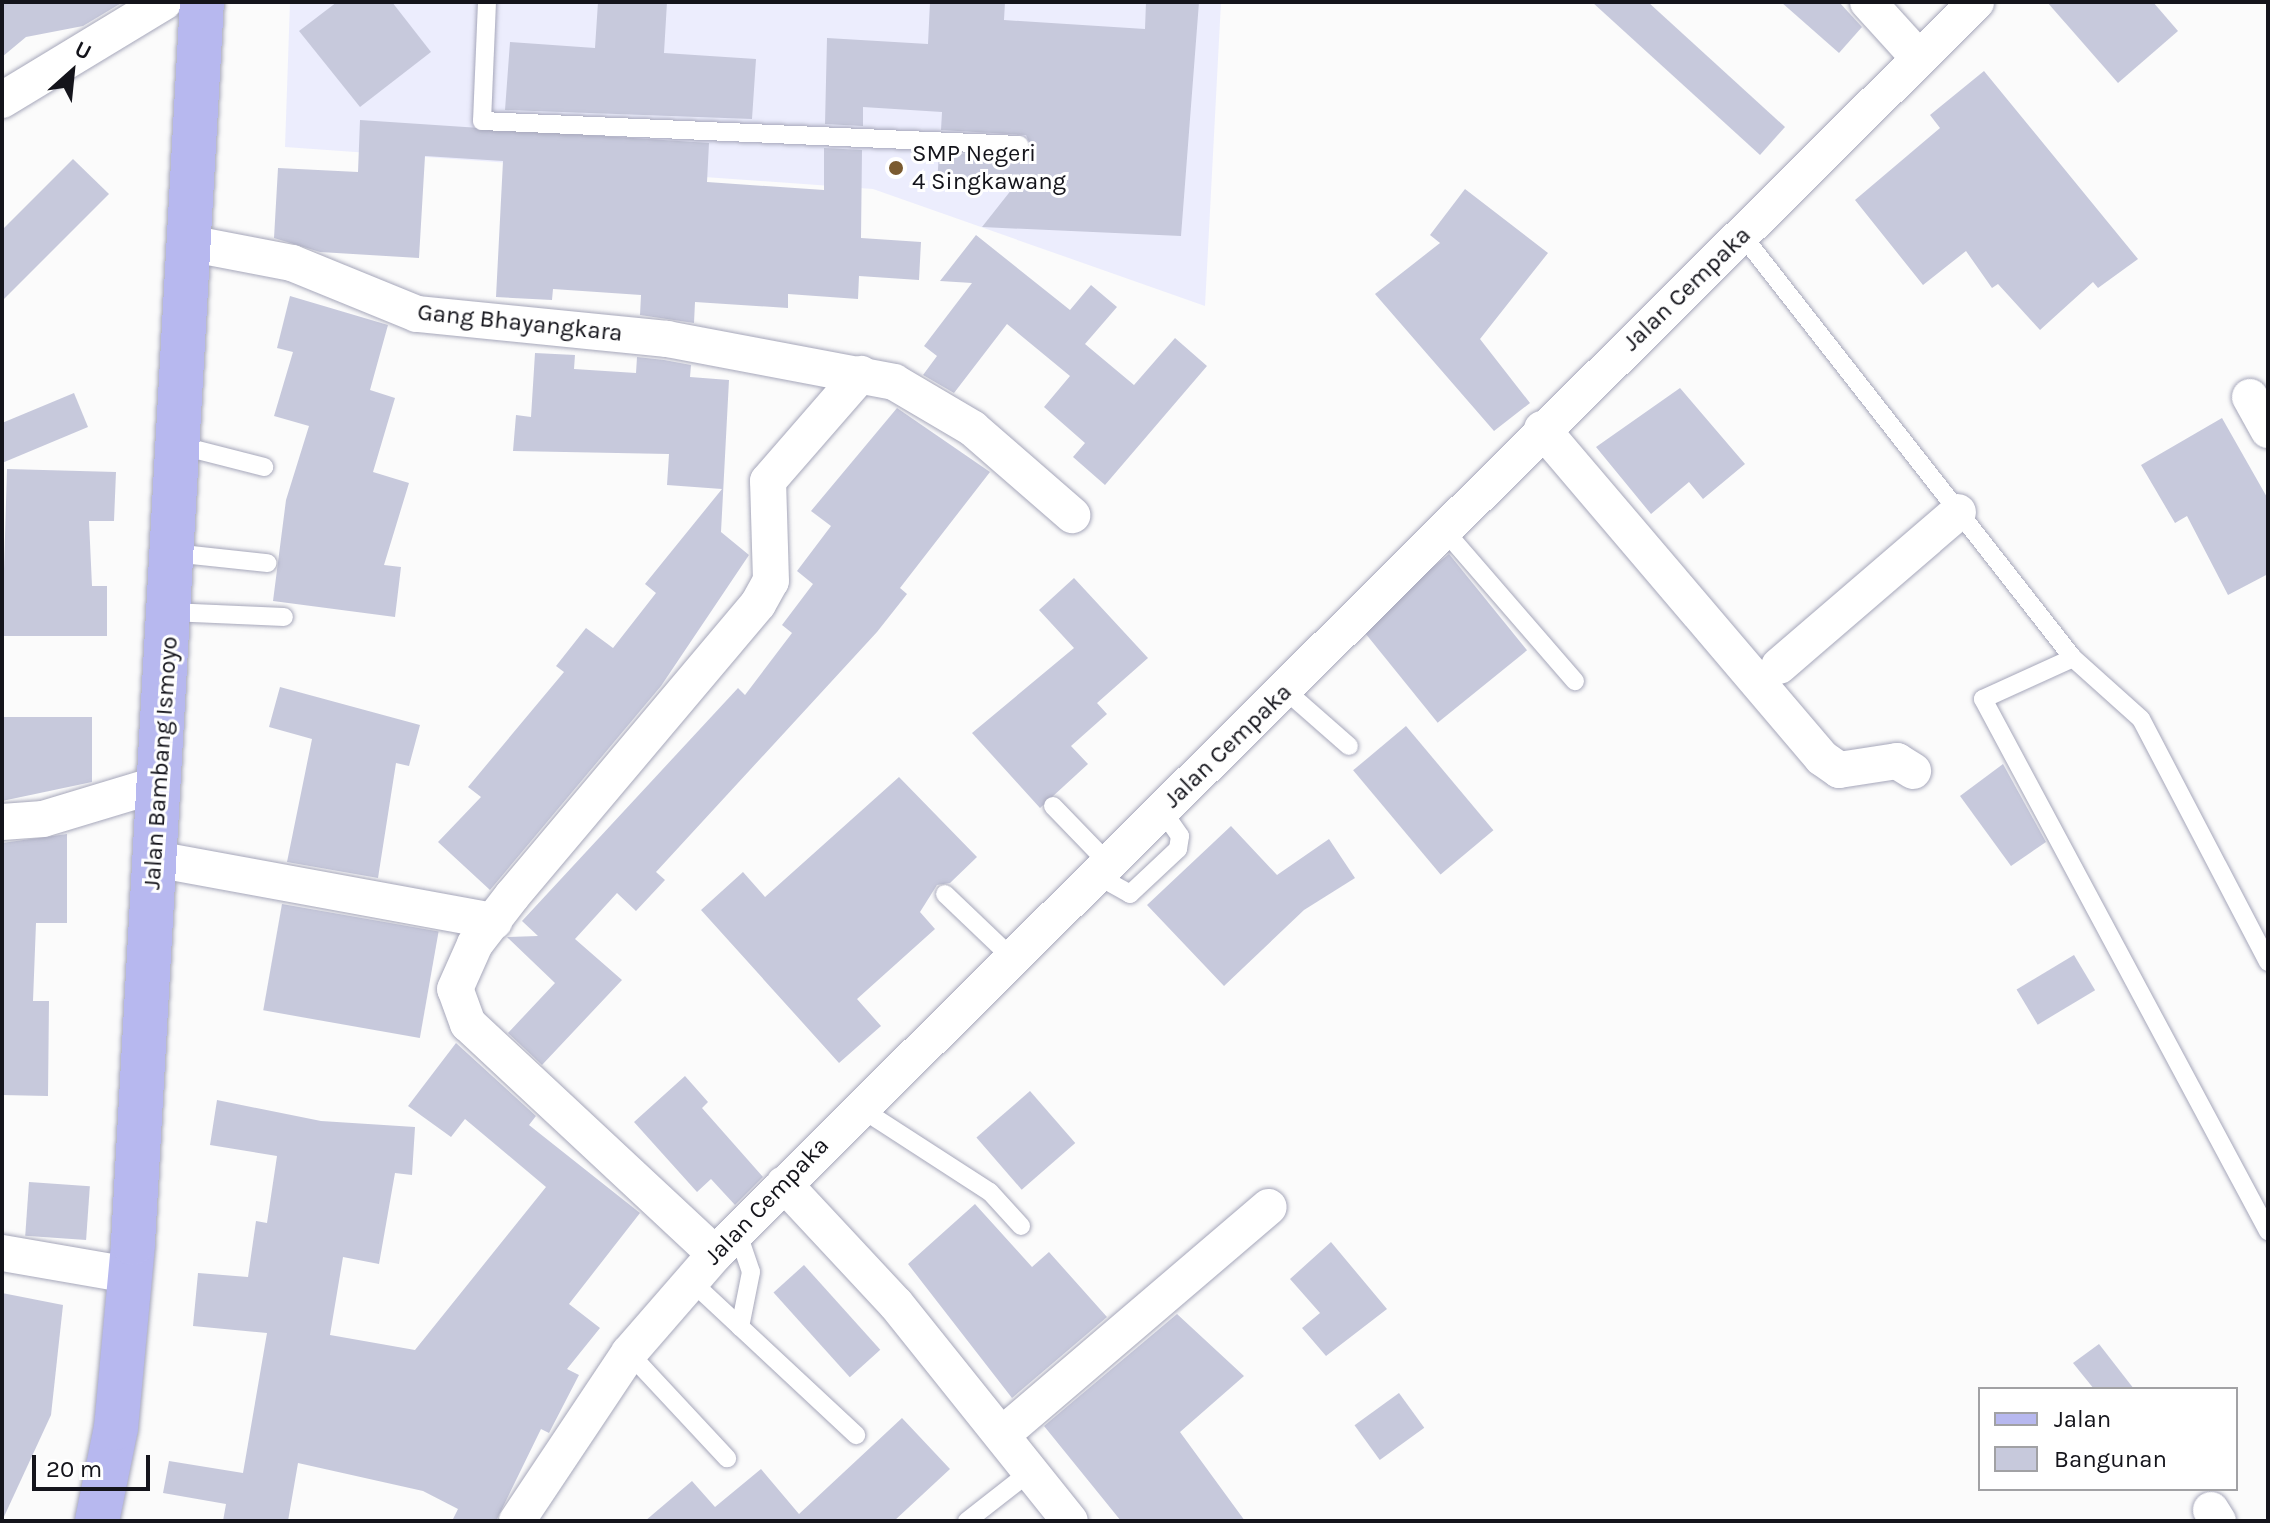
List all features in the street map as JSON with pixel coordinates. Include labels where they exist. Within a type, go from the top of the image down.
[{"type":"main road","name":"Jalan Bambang Ismoyo","points":[[97,1521],[116,1428],[170,861],[159,784],[181,612],[199,244],[202,2]]},
{"type":"street","points":[[2,100],[164,2]]},
{"type":"street","name":"Jalan Cempaka","points":[[517,1521],[629,1353],[726,1242],[1004,950],[1098,862],[1162,810],[1542,429],[1742,235],[1895,32],[1976,2]]},
{"type":"street","name":"Gang Bhayangkara","points":[[199,244],[250,251],[417,314],[667,339],[861,374],[934,402],[1072,515]]},
{"type":"street","points":[[726,1242],[459,1014],[460,974],[494,921],[746,622],[771,581],[768,481],[861,374]]},
{"type":"street","points":[[2250,397],[2268,430]]},
{"type":"street","points":[[1542,429],[1822,758],[1839,770],[1897,761],[1913,771]]},
{"type":"street","points":[[1779,666],[1958,512]]},
{"type":"street","points":[[2,822],[43,819],[159,784]]},
{"type":"street","points":[[170,861],[494,921]]},
{"type":"street","points":[[784,1184],[1004,1433],[1070,1521]]},
{"type":"street","points":[[1004,1433],[1269,1207]]},
{"type":"street","points":[[2,1253],[130,1275]]},
{"type":"lane","points":[[487,2],[482,121],[1019,145]]},
{"type":"lane","points":[[1742,235],[2073,658],[2141,719],[2268,962]]},
{"type":"lane","points":[[189,448],[264,467]]},
{"type":"lane","points":[[1444,530],[1575,681]]},
{"type":"lane","points":[[183,554],[267,563]]},
{"type":"lane","points":[[181,612],[284,617]]},
{"type":"lane","points":[[2073,658],[1983,699],[2268,1231]]},
{"type":"lane","points":[[1285,690],[1349,746]]},
{"type":"lane","points":[[1053,806],[1074,827],[1098,862]]},
{"type":"lane","points":[[945,894],[1004,950]]},
{"type":"lane","points":[[857,1106],[990,1192],[1021,1226]]},
{"type":"lane","points":[[726,1242],[751,1272],[740,1327]]},
{"type":"lane","points":[[691,1281],[856,1435]]},
{"type":"lane","points":[[629,1353],[727,1458]]},
{"type":"lane","points":[[967,1521],[1031,1471]]},
{"type":"shaded area","name":"SMP Negeri 4 Singkawang","points":[[290,2],[1221,2],[1205,306],[873,189],[285,147]]},
{"type":"building","points":[[2,2],[123,2],[83,26],[26,37],[2,57]]},
{"type":"building","points":[[337,2],[392,2],[431,52],[360,107],[299,31]]},
{"type":"building","points":[[598,2],[667,2],[664,53],[756,59],[752,119],[505,110],[510,42],[595,48]]},
{"type":"building","points":[[930,2],[1005,2],[1004,20],[1145,29],[1146,2],[1199,2],[1181,236],[982,227],[1012,189],[937,184],[939,153],[1019,157],[1031,146],[1026,135],[941,130],[942,112],[863,107],[863,126],[825,124],[827,38],[928,44]]},
{"type":"building","points":[[1592,2],[1648,2],[1785,127],[1760,155]]},
{"type":"building","points":[[1781,2],[1839,2],[1862,27],[1839,53]]},
{"type":"building","points":[[2047,2],[2153,2],[2178,31],[2118,83]]},
{"type":"building","points":[[1984,71],[2138,259],[2098,288],[2093,282],[2040,330],[1998,284],[1992,288],[1966,251],[1923,285],[1855,200],[1940,128],[1930,115]]},
{"type":"building","points":[[360,120],[709,143],[707,182],[824,190],[824,148],[862,150],[861,238],[921,242],[919,280],[859,276],[858,299],[788,294],[788,308],[695,302],[694,323],[640,315],[641,295],[553,289],[552,300],[496,297],[503,161],[425,156],[419,258],[320,252],[274,238],[278,168],[358,172]]},
{"type":"building","points":[[73,159],[109,194],[2,301],[2,230]]},
{"type":"building","points":[[1465,189],[1548,253],[1480,339],[1530,403],[1494,431],[1375,294],[1440,243],[1430,235]]},
{"type":"building","points":[[976,235],[1070,310],[1091,285],[1117,307],[1085,344],[1134,385],[1175,338],[1207,366],[1105,485],[1073,457],[1085,443],[1044,407],[1070,376],[1007,324],[954,393],[923,375],[937,356],[924,346],[972,283],[940,281]]},
{"type":"building","points":[[290,296],[388,325],[370,390],[395,398],[373,472],[409,483],[384,565],[401,567],[395,617],[273,601],[286,500],[309,426],[274,416],[293,352],[277,348]]},
{"type":"building","points":[[535,353],[575,355],[574,369],[636,373],[637,357],[664,360],[691,365],[690,377],[729,380],[721,532],[749,555],[661,686],[490,890],[438,842],[481,797],[468,787],[564,672],[556,666],[586,628],[613,648],[656,593],[645,584],[722,489],[667,485],[669,454],[513,451],[516,415],[531,417]]},
{"type":"building","points":[[1680,388],[1745,464],[1703,499],[1689,482],[1651,514],[1596,447]]},
{"type":"building","points":[[74,393],[88,427],[2,463],[2,423]]},
{"type":"building","points":[[897,408],[990,472],[900,588],[907,594],[877,632],[656,872],[665,880],[636,911],[617,893],[575,939],[622,980],[542,1065],[508,1033],[555,983],[507,937],[538,936],[522,921],[738,688],[745,695],[792,633],[782,625],[813,584],[797,571],[831,526],[811,511]]},
{"type":"building","points":[[2222,418],[2268,499],[2268,574],[2228,595],[2187,516],[2175,523],[2141,465]]},
{"type":"building","points":[[7,469],[116,472],[114,521],[89,521],[92,586],[107,586],[107,636],[2,636]]},
{"type":"building","points":[[1449,554],[1527,650],[1438,723],[1360,626]]},
{"type":"building","points":[[1074,578],[1148,658],[1097,703],[1107,714],[1071,746],[1088,764],[1040,808],[972,733],[1074,648],[1039,610]]},
{"type":"building","points":[[280,687],[420,725],[409,766],[396,763],[378,878],[287,862],[312,739],[269,727]]},
{"type":"building","points":[[2,717],[92,717],[92,782],[2,801]]},
{"type":"building","points":[[1406,726],[1493,830],[1441,875],[1353,770]]},
{"type":"building","points":[[2003,764],[2046,842],[2011,866],[1960,796]]},
{"type":"building","points":[[899,777],[977,857],[950,883],[937,885],[920,912],[935,929],[857,999],[881,1026],[839,1063],[701,910],[743,872],[765,897]]},
{"type":"building","points":[[1231,826],[1277,875],[1329,839],[1355,878],[1304,910],[1224,986],[1147,905]]},
{"type":"building","points":[[67,834],[67,923],[36,923],[33,1001],[49,1001],[48,1096],[2,1095],[2,843]]},
{"type":"building","points":[[282,904],[439,932],[420,1038],[263,1010]]},
{"type":"building","points":[[2074,955],[2095,990],[2038,1025],[2017,990]]},
{"type":"building","points":[[456,1043],[536,1116],[529,1125],[640,1213],[569,1304],[600,1328],[567,1369],[579,1375],[549,1433],[541,1429],[496,1521],[452,1521],[458,1509],[423,1491],[298,1463],[288,1521],[223,1521],[226,1504],[163,1493],[169,1461],[243,1473],[267,1333],[193,1326],[198,1273],[248,1277],[256,1221],[267,1223],[277,1156],[210,1145],[217,1100],[321,1121],[415,1127],[412,1175],[395,1173],[379,1264],[343,1257],[330,1335],[415,1350],[546,1187],[465,1119],[451,1137],[408,1106]]},
{"type":"building","points":[[685,1076],[708,1102],[702,1108],[763,1177],[735,1205],[711,1179],[697,1192],[634,1122]]},
{"type":"building","points":[[1030,1091],[1075,1143],[1022,1190],[976,1138]]},
{"type":"building","points":[[29,1182],[90,1186],[86,1240],[25,1236]]},
{"type":"building","points":[[975,1204],[1032,1267],[1049,1252],[1107,1317],[1012,1398],[908,1264]]},
{"type":"building","points":[[1331,1242],[1387,1309],[1326,1356],[1302,1328],[1320,1313],[1290,1279]]},
{"type":"building","points":[[804,1265],[880,1350],[850,1377],[774,1292]]},
{"type":"building","points":[[2,1293],[63,1305],[51,1415],[2,1521]]},
{"type":"building","points":[[1177,1314],[1244,1376],[1180,1432],[1245,1521],[1121,1521],[1044,1426]]},
{"type":"building","points":[[2099,1344],[2132,1387],[2092,1387],[2073,1363]]},
{"type":"building","points":[[1399,1393],[1424,1428],[1380,1460],[1355,1425]]},
{"type":"building","points":[[902,1418],[950,1469],[894,1521],[645,1521],[692,1481],[715,1507],[761,1469],[799,1514]]},
{"type":"place","name":"SMP Negeri 4 Singkawang","points":[[896,168]]}]
